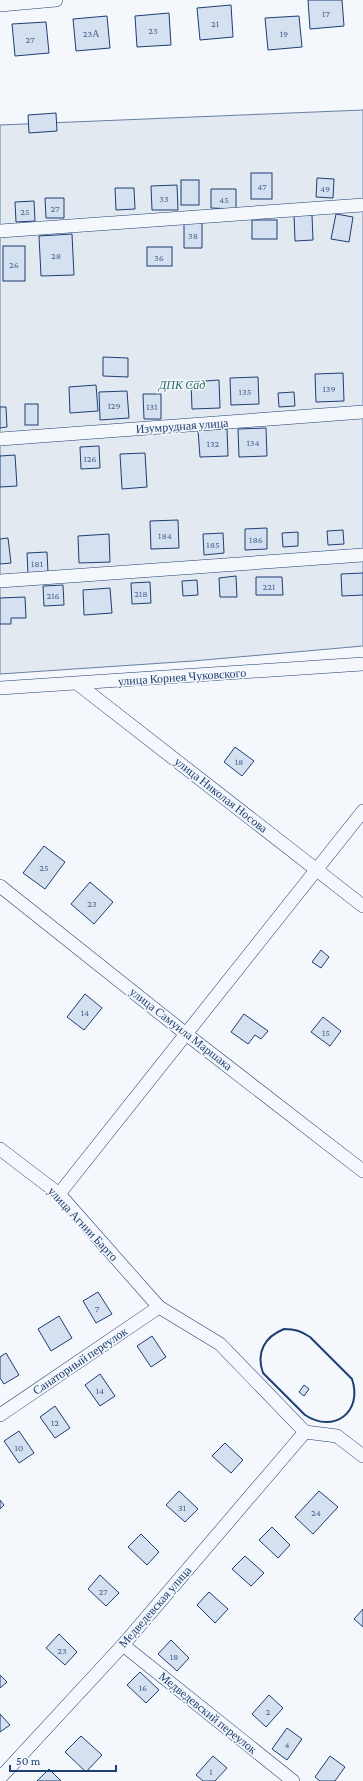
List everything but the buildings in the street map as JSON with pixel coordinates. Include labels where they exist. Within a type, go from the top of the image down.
[{"type":"street","points":[[0,5],[56,0]]},
{"type":"street","points":[[0,231],[363,206]]},
{"type":"street","name":"Изумрудная улица","points":[[0,439],[363,412]]},
{"type":"street","points":[[0,581],[363,555]]},
{"type":"street","name":"улица Корнея Чуковского","points":[[0,688],[363,664]]},
{"type":"street","name":"улица Николая Носова","points":[[78,684],[363,906]]},
{"type":"street","points":[[59,1194],[363,811]]},
{"type":"street","name":"улица Самуила Маршака","points":[[0,886],[186,1034],[363,1171]]},
{"type":"street","name":"улица Агнии Барто","points":[[0,1149],[59,1194],[159,1308],[220,1344],[305,1432]]},
{"type":"street","name":"Санаторный переулок","points":[[0,1415],[159,1308]]},
{"type":"street","points":[[305,1432],[337,1436],[363,1456]]},
{"type":"street","name":"Медведевская улица","points":[[0,1778],[123,1645],[305,1432]]},
{"type":"street","name":"Медведевский переулок","points":[[123,1645],[293,1781]]},
{"type":"green space","name":"ДПК Сад","points":[[363,110],[363,646],[193,661],[0,674],[0,125]]},
{"type":"wall","points":[[284,1329],[298,1331],[310,1337],[352,1379],[354,1391],[353,1401],[350,1410],[344,1416],[336,1421],[326,1422],[316,1420],[305,1415],[263,1373],[261,1366],[261,1352],[263,1346],[271,1336],[284,1329]]}]
